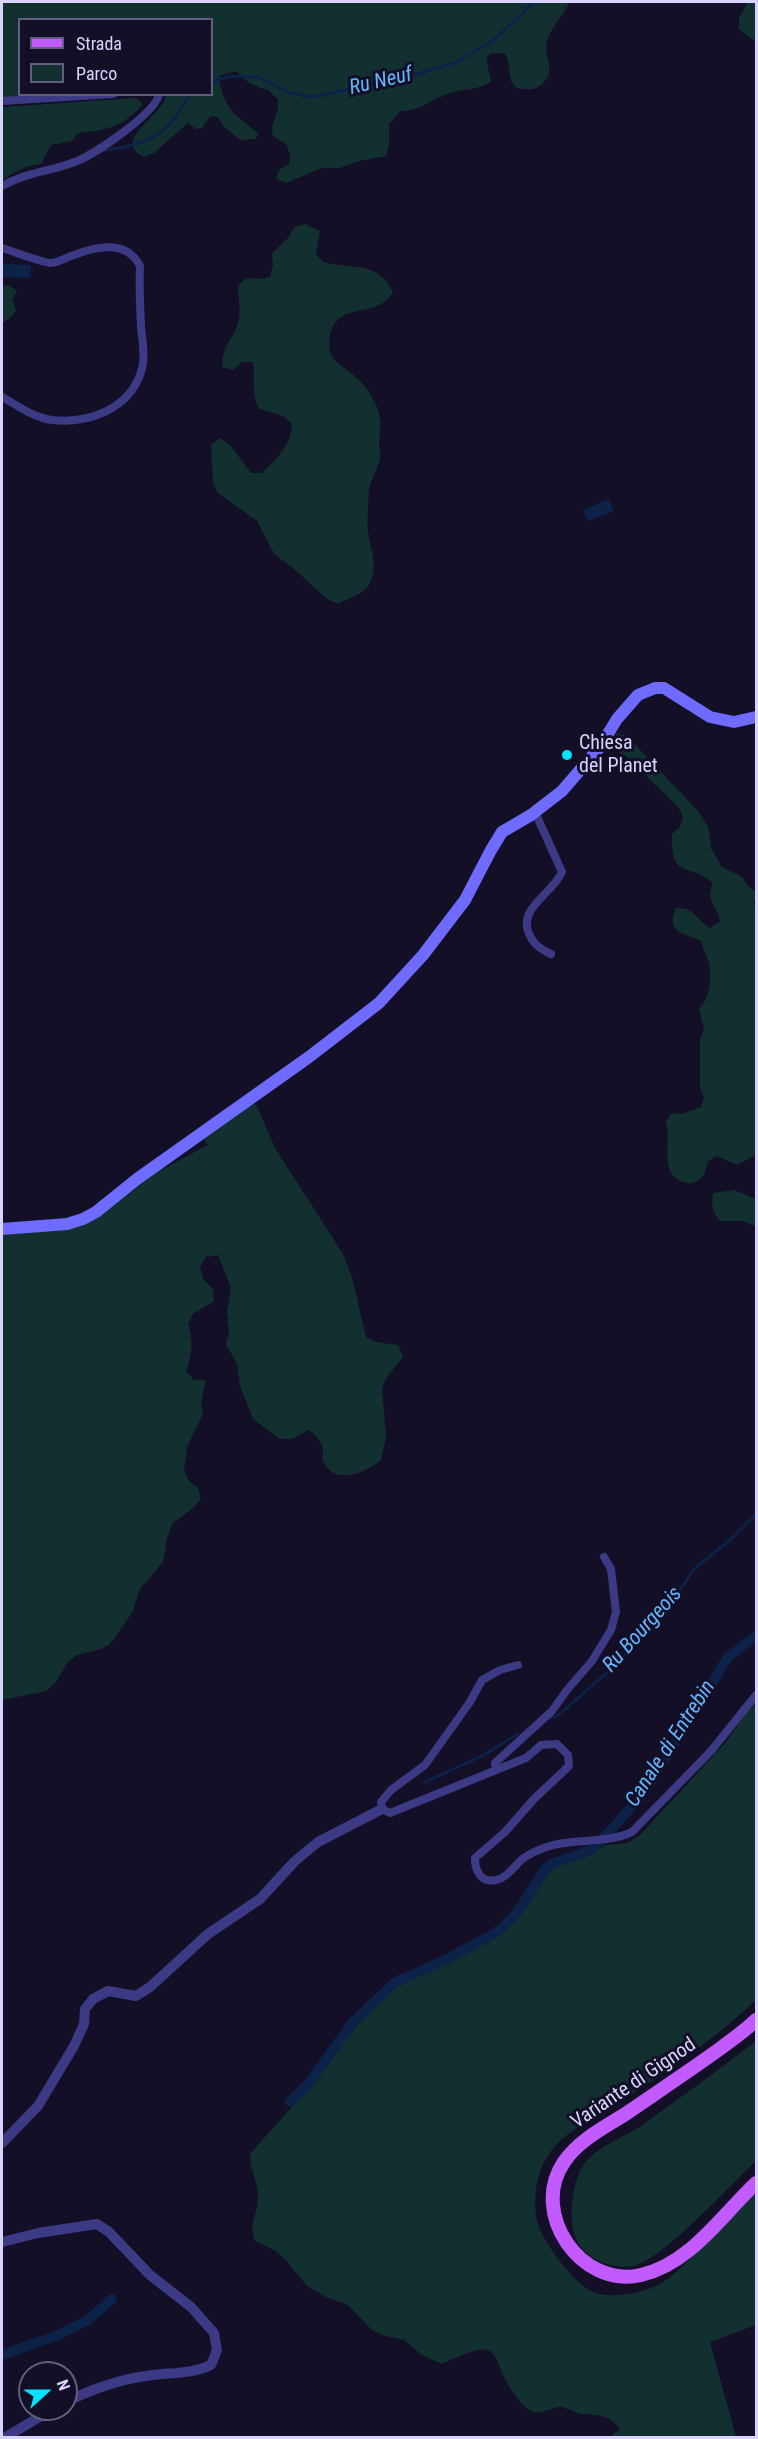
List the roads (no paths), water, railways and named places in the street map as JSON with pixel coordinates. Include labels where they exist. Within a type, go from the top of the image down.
[{"type":"main road","points":[[2,1228],[67,1224],[96,1212],[137,1179],[348,1028],[379,1003],[423,955],[465,900],[502,832],[535,812],[562,791],[600,747],[617,719],[638,695],[645,691],[664,688],[699,711],[724,720],[734,722],[756,717]]},
{"type":"main road","name":"Variante di Gignod","points":[[756,2020],[704,2060],[579,2144],[563,2163],[554,2187],[553,2212],[561,2236],[576,2255],[597,2270],[621,2276],[641,2276],[663,2267],[705,2238],[737,2200],[756,2183]]},
{"type":"street","points":[[2,101],[81,96]]},
{"type":"street","points":[[2,186],[24,174],[70,164],[84,158],[132,126],[155,104],[158,96]]},
{"type":"street","points":[[2,248],[52,263],[102,247],[123,249],[135,255],[140,266],[143,351],[142,371],[129,393],[117,407],[102,414],[53,420],[35,415],[2,398]]},
{"type":"street","points":[[535,812],[562,872],[558,881],[528,913],[526,925],[539,948],[551,954]]},
{"type":"street","points":[[496,1769],[495,1763],[552,1711],[592,1661],[611,1630],[616,1612],[611,1569],[604,1557]]},
{"type":"street","points":[[382,1809],[381,1802],[385,1797],[415,1774],[441,1746],[482,1680],[500,1670],[518,1665]]},
{"type":"street","points":[[382,1809],[390,1813],[526,1758],[541,1745],[557,1744],[568,1755],[569,1766],[534,1799],[505,1832],[475,1858],[475,1869],[482,1878],[495,1881],[507,1875],[524,1858],[543,1848],[620,1838],[640,1826],[711,1751],[756,1695]]},
{"type":"street","points":[[2,2143],[38,2106],[74,2046],[84,2024],[85,2009],[93,1999],[108,1991],[136,1995],[150,1987],[208,1934],[260,1899],[295,1861],[318,1842],[382,1809]]},
{"type":"street","points":[[2,2242],[38,2233],[97,2224],[109,2232],[150,2275],[191,2307],[214,2333],[217,2350],[211,2365],[198,2371],[147,2376],[112,2383],[78,2396]]},
{"type":"street","points":[[4,2438],[33,2421]]},
{"type":"water","points":[[2,264],[31,265],[30,278],[2,277]]},
{"type":"water","points":[[609,499],[614,511],[588,521],[583,510]]},
{"type":"waterway","name":"Ru Neuf","points":[[213,82],[230,76],[258,77],[290,93],[312,97],[407,77],[454,63],[477,50],[495,39],[534,2]]},
{"type":"waterway","name":"Ru Neuf","points":[[101,151],[141,143],[159,134],[174,119],[189,96]]},
{"type":"waterway","name":"Ru Bourgeois","points":[[552,1718],[560,1714],[621,1660],[673,1602],[693,1570],[730,1540],[756,1514]]},
{"type":"waterway","name":"Canale di Entrebin","points":[[290,2102],[309,2083],[353,2022],[394,1983],[447,1959],[499,1931],[517,1913],[545,1869],[554,1863],[591,1850],[643,1794],[728,1657],[756,1636]]},
{"type":"waterway","name":"Ru Bourgeois","points":[[425,1782],[482,1756],[518,1734]]},
{"type":"waterway","name":"Canale di Entrebin","points":[[2,2355],[58,2335],[88,2320],[112,2299]]},
{"type":"place","name":"Chiesa del Planet","points":[[567,755]]}]
